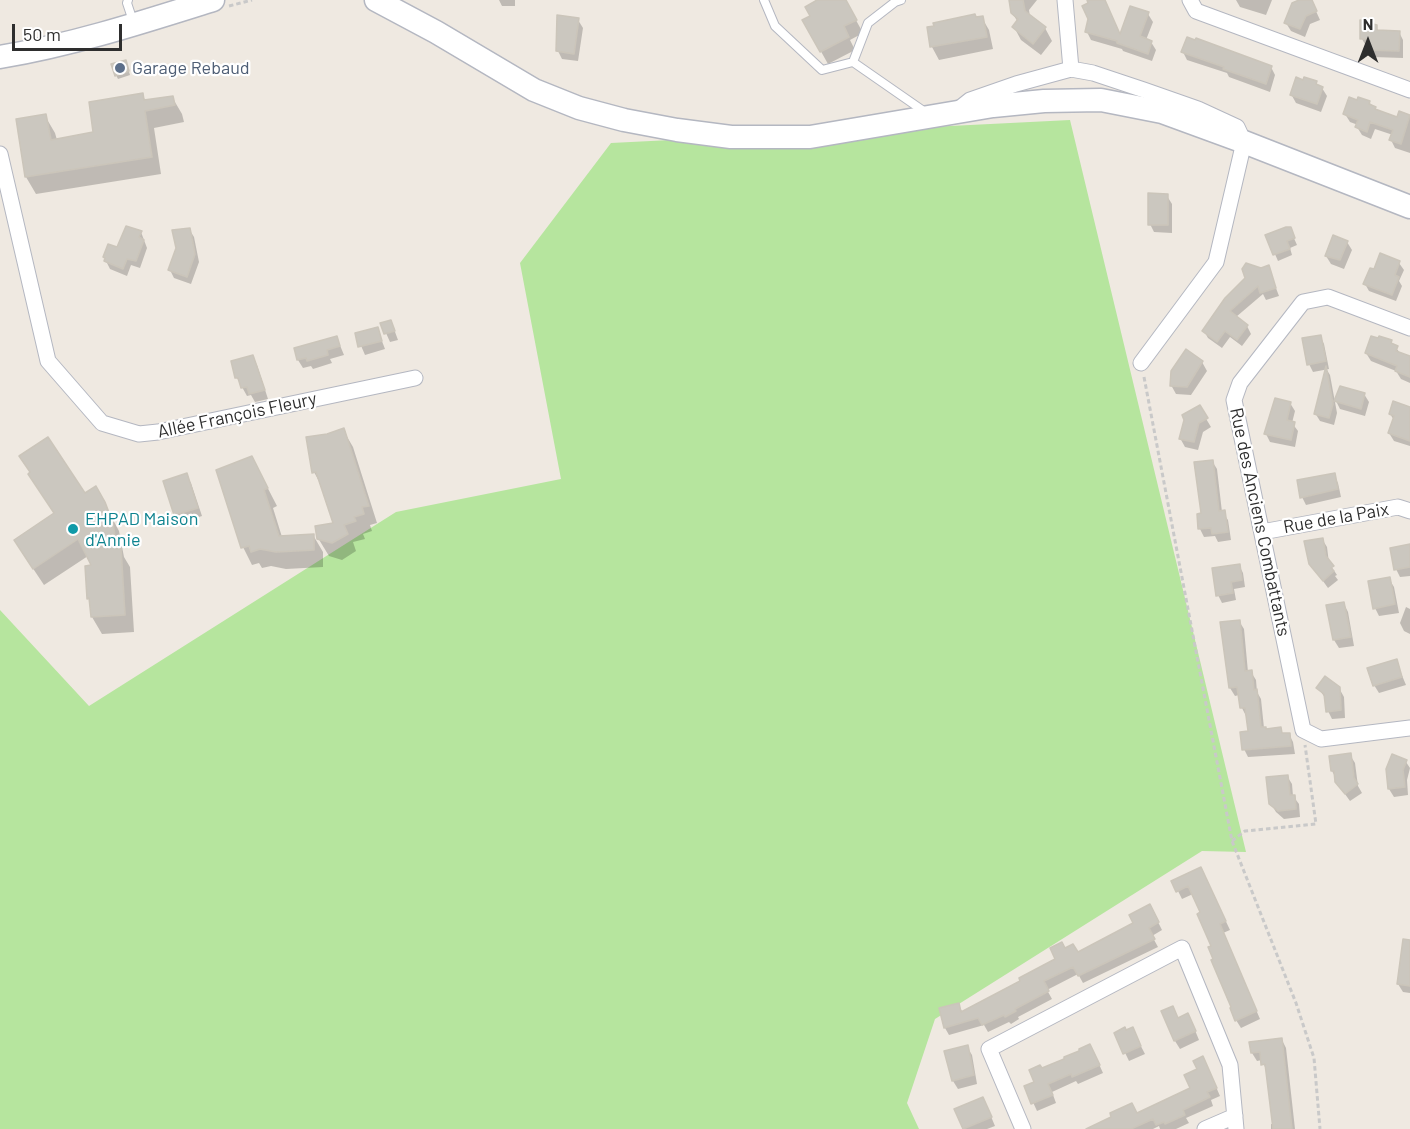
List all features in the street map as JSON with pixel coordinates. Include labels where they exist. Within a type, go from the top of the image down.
[{"type":"main road","points":[[0,57],[30,52],[134,25],[213,0]]},
{"type":"main road","points":[[376,0],[436,32],[534,90],[579,108],[624,120],[731,137],[810,137],[993,106],[1044,101],[1101,100],[1162,112],[1410,207]]},
{"type":"street","points":[[1065,0],[1071,69]]},
{"type":"street","points":[[1190,0],[1196,11],[1410,90]]},
{"type":"street","points":[[955,112],[970,100],[1071,69],[1093,73],[1198,109],[1237,127],[1244,142],[1216,262],[1141,363]]},
{"type":"street","name":"Allée François Fleury","points":[[0,154],[48,361],[102,423],[139,434],[158,432],[415,378]]},
{"type":"street","name":"Rue des Anciens Combattants","points":[[1303,730],[1234,400],[1240,383],[1303,302],[1328,297],[1410,328]]},
{"type":"street","name":"Rue de la Paix","points":[[1262,532],[1398,507],[1410,511]]},
{"type":"street","points":[[1303,730],[1321,739],[1410,728]]},
{"type":"street","points":[[1023,1129],[989,1048],[1182,948],[1230,1065],[1235,1123],[1205,1129]]},
{"type":"lane","points":[[128,0],[134,25]]},
{"type":"lane","points":[[764,0],[775,26],[822,70],[853,62],[931,116]]},
{"type":"lane","points":[[853,62],[868,23],[901,0]]},
{"type":"path","points":[[1141,363],[1232,841],[1296,1003],[1314,1058],[1320,1129]]},
{"type":"path","points":[[1232,841],[1245,831],[1316,824],[1303,730]]},
{"type":"green space","points":[[1070,120],[1246,852],[1202,851],[935,1019],[907,1103],[919,1129],[0,1129],[0,610],[89,706],[396,512],[561,479],[520,263],[611,143]]},
{"type":"building","points":[[817,0],[846,0],[857,20],[844,26],[849,37],[820,52],[802,20],[810,16],[805,7]]},
{"type":"building","points":[[1009,0],[1023,0],[1025,11],[1046,27],[1033,44],[1012,27],[1018,19],[1011,13]]},
{"type":"building","points":[[1087,0],[1105,0],[1120,34],[1130,6],[1149,12],[1140,36],[1152,41],[1148,54],[1117,43],[1117,41],[1085,32],[1088,19],[1082,6],[1088,3]]},
{"type":"building","points":[[1299,0],[1312,0],[1317,11],[1306,16],[1300,29],[1284,23],[1292,3]]},
{"type":"building","points":[[975,14],[976,17],[983,16],[987,37],[930,47],[927,27],[934,26],[933,23]]},
{"type":"building","points":[[557,15],[579,18],[574,54],[556,51]]},
{"type":"building","points":[[1360,20],[1373,22],[1377,25],[1377,30],[1400,31],[1399,51],[1367,50],[1368,39],[1360,39]]},
{"type":"building","points":[[1187,37],[1195,40],[1196,38],[1272,66],[1266,84],[1181,52]]},
{"type":"building","points":[[126,60],[129,71],[115,76],[111,64]]},
{"type":"building","points":[[1296,77],[1317,81],[1316,84],[1323,87],[1317,104],[1290,95]]},
{"type":"building","points":[[143,93],[144,100],[173,96],[175,105],[145,111],[152,157],[25,177],[16,119],[46,114],[51,140],[93,132],[89,102]]},
{"type":"building","points":[[1349,97],[1370,101],[1369,104],[1376,107],[1375,109],[1397,117],[1399,111],[1410,115],[1401,144],[1389,140],[1393,130],[1370,122],[1367,132],[1355,127],[1358,120],[1343,114]]},
{"type":"building","points":[[1148,193],[1168,194],[1168,225],[1148,225]]},
{"type":"building","points":[[126,226],[142,231],[139,237],[144,240],[136,261],[127,259],[123,269],[104,261],[103,257],[108,244],[117,247]]},
{"type":"building","points":[[1291,227],[1295,238],[1287,241],[1290,249],[1273,255],[1265,235]]},
{"type":"building","points":[[190,228],[195,254],[187,277],[168,270],[176,248],[172,230]]},
{"type":"building","points":[[1333,235],[1348,241],[1340,260],[1325,256]]},
{"type":"building","points":[[1380,253],[1400,261],[1395,275],[1399,277],[1392,295],[1363,284],[1370,268],[1374,269]]},
{"type":"building","points":[[1246,263],[1261,268],[1269,265],[1276,288],[1260,293],[1258,286],[1230,311],[1248,325],[1237,340],[1225,331],[1217,342],[1202,331],[1225,298],[1245,278],[1242,269]]},
{"type":"building","points":[[391,320],[395,331],[384,334],[380,323]]},
{"type":"building","points":[[378,327],[382,341],[358,347],[355,333]]},
{"type":"building","points":[[1321,335],[1326,361],[1307,365],[1302,338]]},
{"type":"building","points":[[337,336],[340,346],[327,350],[328,355],[307,361],[306,358],[297,360],[294,348]]},
{"type":"building","points":[[1371,336],[1392,340],[1391,343],[1398,346],[1396,351],[1410,356],[1410,377],[1395,371],[1397,366],[1365,353]]},
{"type":"building","points":[[1186,349],[1203,361],[1187,387],[1170,386],[1171,371]]},
{"type":"building","points":[[253,355],[265,390],[249,394],[247,387],[241,388],[238,378],[235,378],[231,361]]},
{"type":"building","points":[[1326,366],[1333,404],[1329,418],[1314,414]]},
{"type":"building","points":[[1340,386],[1365,393],[1361,409],[1334,401]]},
{"type":"building","points":[[1275,398],[1291,402],[1287,420],[1295,422],[1291,440],[1264,434]]},
{"type":"building","points":[[1393,401],[1410,407],[1410,441],[1388,433],[1394,416],[1389,414]]},
{"type":"building","points":[[1200,405],[1208,418],[1199,423],[1194,442],[1179,439],[1184,420],[1182,415]]},
{"type":"building","points":[[344,428],[369,506],[362,507],[364,514],[354,517],[356,521],[344,525],[348,534],[332,543],[317,539],[315,526],[333,523],[316,472],[312,473],[306,437],[327,434]]},
{"type":"building","name":"EHPAD Maison d'Annie","points":[[48,437],[85,493],[96,486],[105,502],[113,523],[117,549],[121,548],[125,615],[91,617],[89,598],[87,599],[85,566],[91,565],[78,539],[33,569],[14,540],[54,513],[19,456]]},
{"type":"building","points":[[252,456],[268,488],[264,490],[279,536],[314,534],[314,550],[276,552],[260,549],[251,552],[249,546],[241,548],[216,470]]},
{"type":"building","points":[[1213,460],[1219,511],[1225,510],[1228,532],[1212,534],[1211,528],[1198,529],[1197,514],[1201,513],[1194,462]]},
{"type":"building","points":[[187,473],[198,508],[174,515],[163,481]]},
{"type":"building","points":[[1335,473],[1338,489],[1300,498],[1297,480]]},
{"type":"building","points":[[1323,538],[1326,556],[1334,566],[1331,568],[1334,571],[1323,581],[1309,564],[1304,541]]},
{"type":"building","points":[[1410,544],[1410,567],[1394,570],[1390,548]]},
{"type":"building","points":[[1240,564],[1242,580],[1231,582],[1233,593],[1216,596],[1212,568]]},
{"type":"building","points":[[1390,577],[1395,604],[1373,609],[1368,581]]},
{"type":"building","points":[[1344,602],[1351,637],[1333,640],[1326,605]]},
{"type":"building","points":[[1240,620],[1245,671],[1252,670],[1254,690],[1257,689],[1261,727],[1266,727],[1266,729],[1281,727],[1282,733],[1290,733],[1291,746],[1242,750],[1240,732],[1248,731],[1245,708],[1240,708],[1237,687],[1229,688],[1220,622]]},
{"type":"building","points":[[1397,659],[1402,677],[1373,686],[1367,668]]},
{"type":"building","points":[[1325,676],[1340,687],[1341,710],[1326,712],[1324,694],[1316,688]]},
{"type":"building","points":[[1351,753],[1354,778],[1358,784],[1345,794],[1335,782],[1329,756]]},
{"type":"building","points":[[1392,754],[1407,760],[1403,770],[1405,787],[1388,789],[1386,769]]},
{"type":"building","points":[[1288,775],[1290,795],[1295,795],[1296,809],[1278,811],[1269,804],[1266,777]]},
{"type":"building","points":[[1201,867],[1226,921],[1220,924],[1257,1011],[1235,1021],[1211,960],[1213,959],[1208,947],[1211,946],[1197,914],[1200,912],[1188,886],[1176,892],[1171,881]]},
{"type":"building","points":[[1150,904],[1159,922],[1149,928],[1155,939],[1078,976],[1073,967],[1044,981],[1049,991],[1015,1009],[1016,1011],[1005,1017],[1004,1015],[982,1025],[978,1018],[944,1028],[939,1008],[959,1003],[961,1012],[1020,981],[1019,978],[1055,959],[1050,948],[1062,942],[1065,948],[1073,944],[1078,952],[1133,923],[1129,915]]},
{"type":"building","points":[[1403,939],[1410,940],[1410,986],[1397,984]]},
{"type":"building","points":[[1173,1006],[1178,1018],[1188,1013],[1196,1031],[1174,1041],[1161,1011]]},
{"type":"building","points":[[1125,1027],[1126,1030],[1133,1027],[1141,1046],[1123,1054],[1114,1033]]},
{"type":"building","points":[[1282,1038],[1292,1129],[1273,1129],[1265,1064],[1261,1065],[1260,1052],[1251,1053],[1249,1042]]},
{"type":"building","points":[[1090,1044],[1100,1065],[1048,1084],[1053,1095],[1031,1104],[1024,1086],[1034,1082],[1029,1070],[1040,1065],[1042,1068],[1064,1059]]},
{"type":"building","points":[[968,1045],[974,1075],[952,1081],[944,1051]]},
{"type":"building","points":[[1203,1056],[1217,1088],[1207,1092],[1210,1097],[1183,1110],[1185,1115],[1165,1124],[1164,1122],[1156,1125],[1153,1119],[1131,1129],[1086,1129],[1111,1117],[1110,1113],[1132,1103],[1137,1113],[1190,1088],[1184,1075],[1197,1069],[1193,1061]]},
{"type":"building","points":[[983,1097],[992,1117],[963,1129],[954,1109]]},
{"type":"place","name":"Garage Rebaud","points":[[120,68]]},
{"type":"place","name":"EHPAD Maison d'Annie","points":[[73,529]]}]
